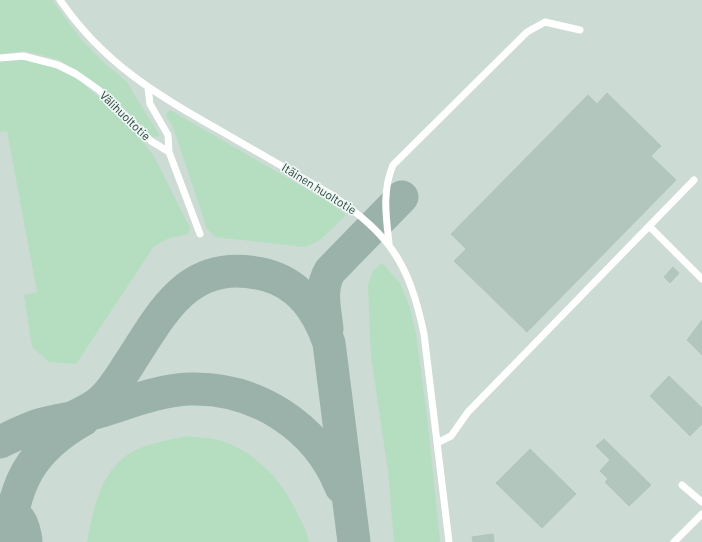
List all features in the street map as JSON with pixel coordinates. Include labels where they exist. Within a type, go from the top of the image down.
[{"type":"lane","name":"Itäinen huoltotie","points":[[60,0],[69,13],[107,56],[148,88],[332,194],[360,214],[389,243],[404,269],[417,301],[424,334],[449,542]]},
{"type":"lane","points":[[389,243],[385,195],[387,179],[393,166],[527,32],[545,22],[580,30]]},
{"type":"lane","name":"Välihuoltotie","points":[[0,58],[23,56],[58,66],[76,74],[99,90],[151,141],[169,152]]},
{"type":"lane","points":[[148,88],[150,104],[168,135],[169,152],[200,234]]},
{"type":"lane","points":[[437,443],[451,436],[468,412],[650,227],[694,180]]},
{"type":"lane","points":[[650,227],[702,279]]},
{"type":"lane","points":[[682,485],[702,502]]},
{"type":"lane","points":[[674,542],[702,514]]},
{"type":"shaded area","points":[[0,0],[702,0],[702,542],[0,542]]},
{"type":"green space","points":[[0,0],[52,0],[81,39],[102,61],[126,81],[160,136],[153,137],[118,102],[83,74],[57,59],[25,51],[0,54]]},
{"type":"green space","points":[[27,60],[53,67],[80,81],[128,123],[154,156],[190,228],[188,234],[169,238],[154,246],[76,364],[49,362],[32,347],[24,295],[37,292],[7,131],[0,132],[0,61]]},
{"type":"green space","points":[[170,110],[327,201],[346,215],[320,240],[305,247],[215,237],[207,229],[173,127],[166,115]]},
{"type":"green space","points":[[382,263],[400,283],[410,308],[416,334],[427,417],[440,542],[394,542],[388,471],[371,356],[368,285],[373,271]]},
{"type":"green space","points":[[188,436],[222,441],[246,452],[266,468],[290,499],[304,526],[309,542],[87,542],[92,517],[100,491],[113,469],[121,459],[145,446]]},
{"type":"building","points":[[607,93],[661,146],[651,156],[676,180],[527,332],[454,261],[466,249],[451,234],[588,95],[597,104]]},
{"type":"building","points":[[673,267],[679,273],[670,283],[664,277]]},
{"type":"building","points":[[702,320],[702,355],[687,340]]},
{"type":"building","points":[[669,376],[702,408],[702,424],[690,436],[650,396]]},
{"type":"building","points":[[604,439],[651,485],[629,506],[605,482],[608,479],[600,471],[610,460],[596,446]]},
{"type":"building","points":[[530,449],[576,494],[542,528],[496,483]]},
{"type":"building","points":[[493,534],[494,542],[473,542],[472,537]]},
{"type":"taxiway","points":[[327,329],[324,307],[324,292],[330,271],[402,197]]},
{"type":"taxiway","points":[[68,420],[94,406],[106,396],[117,383],[167,307],[182,292],[198,281],[217,273],[239,271],[266,275],[278,279],[289,285],[306,300],[325,331],[329,343],[354,542]]},
{"type":"taxiway","points":[[0,442],[39,425],[98,412],[155,394],[190,389],[214,390],[238,395],[260,403],[281,414],[300,429],[316,446],[330,465],[341,487]]},
{"type":"taxiway","points":[[8,542],[15,503],[20,486],[28,470],[38,456],[50,444],[65,431],[83,420]]},
{"type":"runway","points":[[0,534],[2,542]]}]
